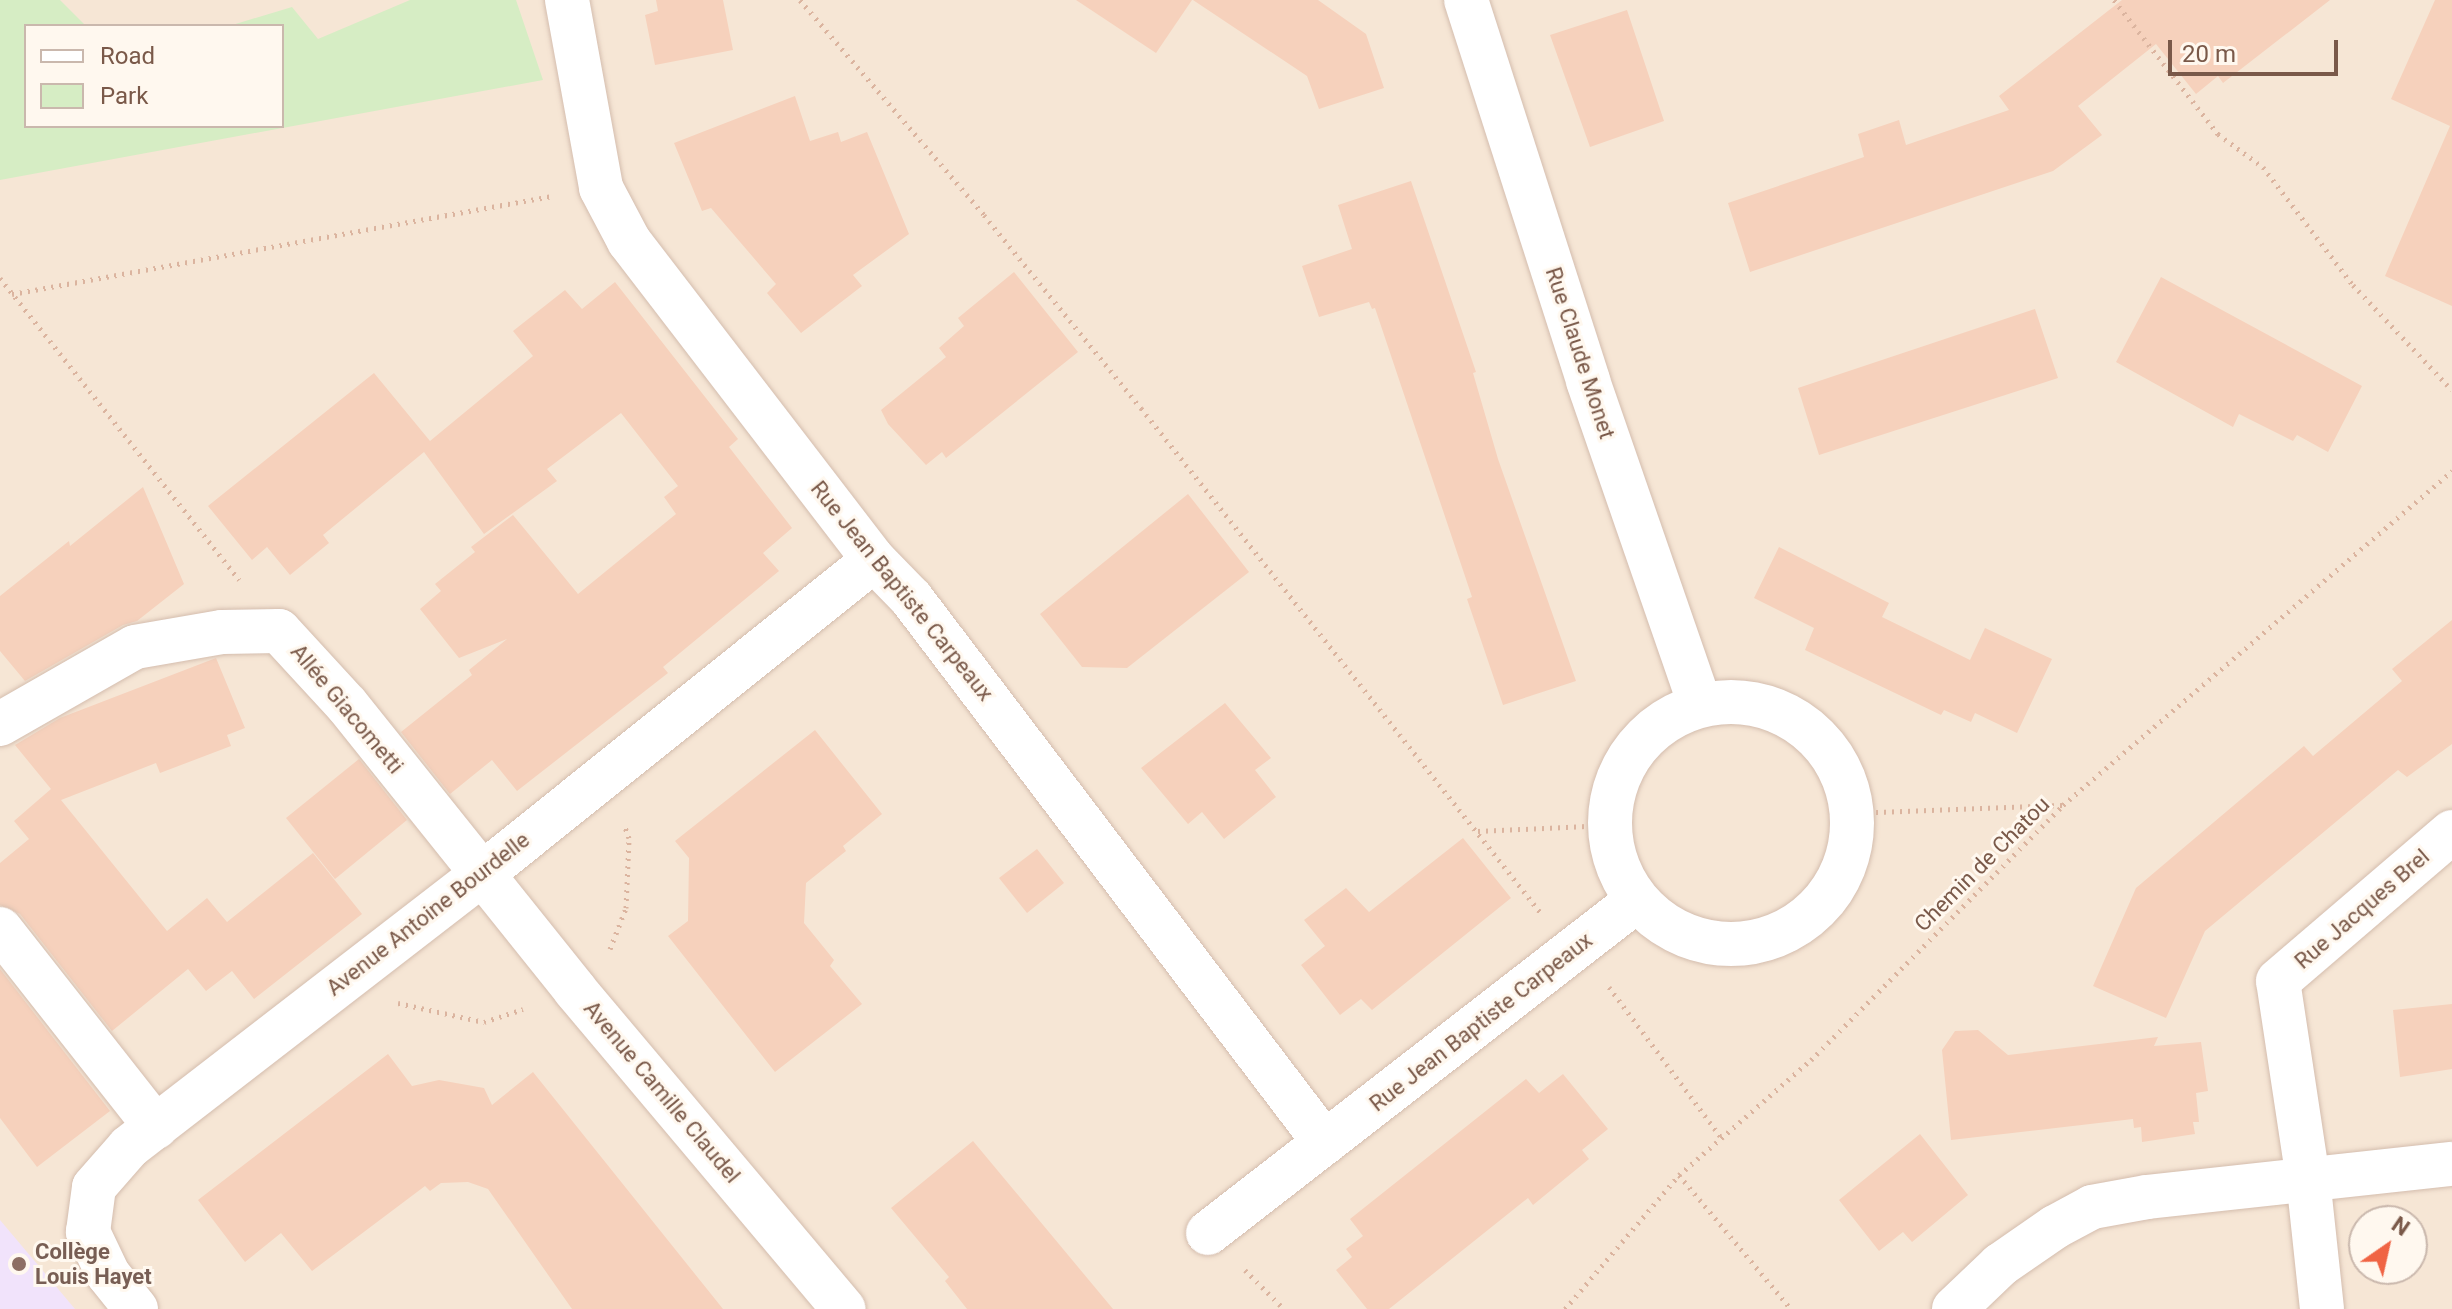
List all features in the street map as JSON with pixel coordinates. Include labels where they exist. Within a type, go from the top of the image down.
[{"type":"street","name":"Rue Jean Baptiste Carpeaux","points":[[567,0],[601,188],[629,241],[874,560],[911,598],[1325,1143]]},
{"type":"street","name":"Rue Claude Monet","points":[[1466,0],[1588,381],[1700,705]]},
{"type":"street","name":"Avenue Antoine Bourdelle","points":[[136,1309],[108,1274],[88,1232],[94,1187],[129,1147],[482,874],[874,560]]},
{"type":"street","name":"Allée Giacometti","points":[[0,724],[135,647],[222,632],[279,631],[347,705],[482,874]]},
{"type":"street","points":[[1736,701],[1770,707],[1801,724],[1826,748],[1844,778],[1852,813],[1849,851],[1835,887],[1810,916],[1777,936],[1739,945],[1700,942],[1665,926],[1636,901],[1616,864],[1608,825],[1614,784],[1633,749],[1663,721],[1700,705],[1736,701]]},
{"type":"street","name":"Rue Jacques Brel","points":[[2308,1179],[2278,981],[2452,832]]},
{"type":"street","name":"Avenue Camille Claudel","points":[[482,874],[844,1309]]},
{"type":"street","name":"Rue Jean Baptiste Carpeaux","points":[[1208,1233],[1636,901]]},
{"type":"street","points":[[0,929],[156,1127]]},
{"type":"street","points":[[1954,1309],[2000,1265],[2055,1227],[2092,1207],[2147,1197],[2452,1164]]},
{"type":"street","points":[[2308,1179],[2322,1309]]},
{"type":"path","points":[[800,0],[984,215],[1544,917],[1578,946],[1720,1136]]},
{"type":"path","points":[[2114,0],[2218,134],[2263,167],[2353,285],[2452,390]]},
{"type":"path","points":[[12,294],[601,188]]},
{"type":"path","points":[[0,278],[279,631]]},
{"type":"path","name":"Chemin de Chatou","points":[[1565,1309],[1679,1175],[1720,1136],[1811,1060],[2063,805],[2452,471]]},
{"type":"path","points":[[1852,813],[2063,805]]},
{"type":"path","points":[[1477,832],[1608,825]]},
{"type":"path","points":[[1679,1175],[1791,1309]]},
{"type":"shaded area","points":[[0,0],[2452,0],[2452,1309],[0,1309]]},
{"type":"shaded area","name":"Collège Louis Hayet","points":[[0,1220],[75,1309],[0,1309]]},
{"type":"green space","points":[[0,0],[60,0],[84,24],[24,24],[24,128],[282,128],[0,180]]},
{"type":"green space","points":[[410,0],[516,0],[543,80],[284,128],[284,24],[236,24],[292,7],[318,39]]},
{"type":"building","points":[[656,0],[723,0],[733,50],[655,65],[645,15],[658,11]]},
{"type":"building","points":[[1076,0],[1192,0],[1156,53]]},
{"type":"building","points":[[1193,0],[1318,0],[1366,34],[1384,88],[1319,109],[1307,76]]},
{"type":"building","points":[[2122,0],[2330,0],[2223,83],[2218,76],[2196,94],[2156,44],[2078,106],[2102,135],[2053,171],[1750,272],[1728,203],[1864,157],[1858,134],[1899,120],[1906,145],[2009,110],[1999,96]]},
{"type":"building","points":[[2435,0],[2452,0],[2452,306],[2385,276],[2450,126],[2391,99]]},
{"type":"building","points":[[1627,10],[1664,121],[1590,147],[1550,35]]},
{"type":"building","points":[[795,96],[810,141],[838,132],[841,142],[867,132],[909,234],[853,275],[862,286],[801,333],[767,293],[776,284],[711,208],[702,211],[674,143]]},
{"type":"building","points":[[1411,181],[1476,372],[1473,373],[1498,459],[1576,681],[1503,705],[1467,599],[1472,597],[1375,308],[1372,309],[1369,302],[1319,317],[1302,266],[1352,249],[1338,205]]},
{"type":"building","points":[[1014,272],[1078,352],[946,458],[942,452],[926,465],[888,424],[881,410],[946,357],[939,348],[964,326],[958,318]]},
{"type":"building","points":[[2161,277],[2362,386],[2328,452],[2297,435],[2293,441],[2239,414],[2233,427],[2116,362]]},
{"type":"building","points":[[615,282],[738,439],[729,447],[792,528],[763,553],[779,571],[663,667],[668,673],[517,791],[492,760],[450,794],[401,732],[472,675],[469,670],[507,639],[459,658],[420,609],[441,591],[435,584],[475,552],[471,547],[513,515],[578,594],[676,514],[664,497],[678,486],[621,413],[547,469],[557,481],[484,534],[424,452],[323,535],[329,543],[290,575],[267,547],[252,560],[208,506],[374,373],[430,441],[533,356],[513,331],[565,290],[582,309]]},
{"type":"building","points":[[2035,309],[2058,378],[1819,455],[1798,388]]},
{"type":"building","points":[[143,487],[184,584],[137,621],[123,625],[25,681],[0,651],[0,596],[69,541],[70,546]]},
{"type":"building","points":[[1188,494],[1249,572],[1127,668],[1082,667],[1040,614]]},
{"type":"building","points":[[1779,547],[1889,603],[1882,617],[1970,660],[1985,628],[2052,659],[2017,733],[1975,713],[1971,722],[1944,710],[1941,715],[1805,650],[1814,628],[1754,598]]},
{"type":"building","points":[[2452,620],[2452,744],[2407,777],[2398,770],[2205,931],[2166,1018],[2093,986],[2136,888],[2304,746],[2313,756],[2402,681],[2392,669]]},
{"type":"building","points":[[216,658],[245,728],[227,735],[231,746],[160,773],[156,763],[61,800],[167,931],[207,898],[227,922],[313,853],[362,914],[254,999],[232,971],[206,991],[188,969],[112,1031],[20,914],[0,905],[0,863],[29,839],[14,821],[51,789],[15,745],[60,718]]},
{"type":"building","points":[[1225,703],[1271,758],[1255,770],[1276,797],[1224,839],[1202,812],[1188,824],[1141,768]]},
{"type":"building","points":[[815,730],[882,814],[843,846],[846,851],[806,883],[804,923],[834,960],[830,966],[862,1004],[775,1072],[668,936],[688,921],[689,858],[675,841]]},
{"type":"building","points":[[359,759],[407,820],[335,879],[286,818]]},
{"type":"building","points":[[1463,838],[1511,898],[1372,1010],[1361,999],[1340,1015],[1301,965],[1325,946],[1304,920],[1346,888],[1369,912]]},
{"type":"building","points":[[1037,849],[1064,883],[1027,913],[999,878]]},
{"type":"building","points":[[0,969],[110,1111],[37,1167],[0,1118]]},
{"type":"building","points":[[2452,1004],[2452,1069],[2400,1077],[2393,1010]]},
{"type":"building","points":[[1978,1030],[2008,1055],[2158,1037],[2154,1046],[2201,1042],[2208,1091],[2196,1093],[2199,1122],[2193,1122],[2195,1134],[2142,1142],[2141,1127],[2134,1128],[2133,1119],[1951,1140],[1942,1050],[1955,1031]]},
{"type":"building","points":[[388,1054],[412,1086],[439,1080],[484,1088],[492,1105],[533,1072],[723,1309],[572,1309],[488,1189],[468,1182],[441,1183],[430,1191],[425,1186],[312,1271],[281,1233],[245,1262],[198,1200]]},
{"type":"building","points":[[1563,1074],[1608,1129],[1582,1150],[1589,1159],[1533,1205],[1528,1198],[1389,1309],[1367,1309],[1336,1270],[1352,1257],[1346,1249],[1363,1236],[1350,1219],[1526,1079],[1539,1093]]},
{"type":"building","points":[[1920,1134],[1968,1195],[1912,1242],[1903,1232],[1879,1251],[1839,1200]]},
{"type":"building","points":[[973,1141],[1113,1309],[967,1309],[945,1281],[949,1277],[891,1208]]},
{"type":"place","name":"Collège Louis Hayet","points":[[19,1264]]}]
